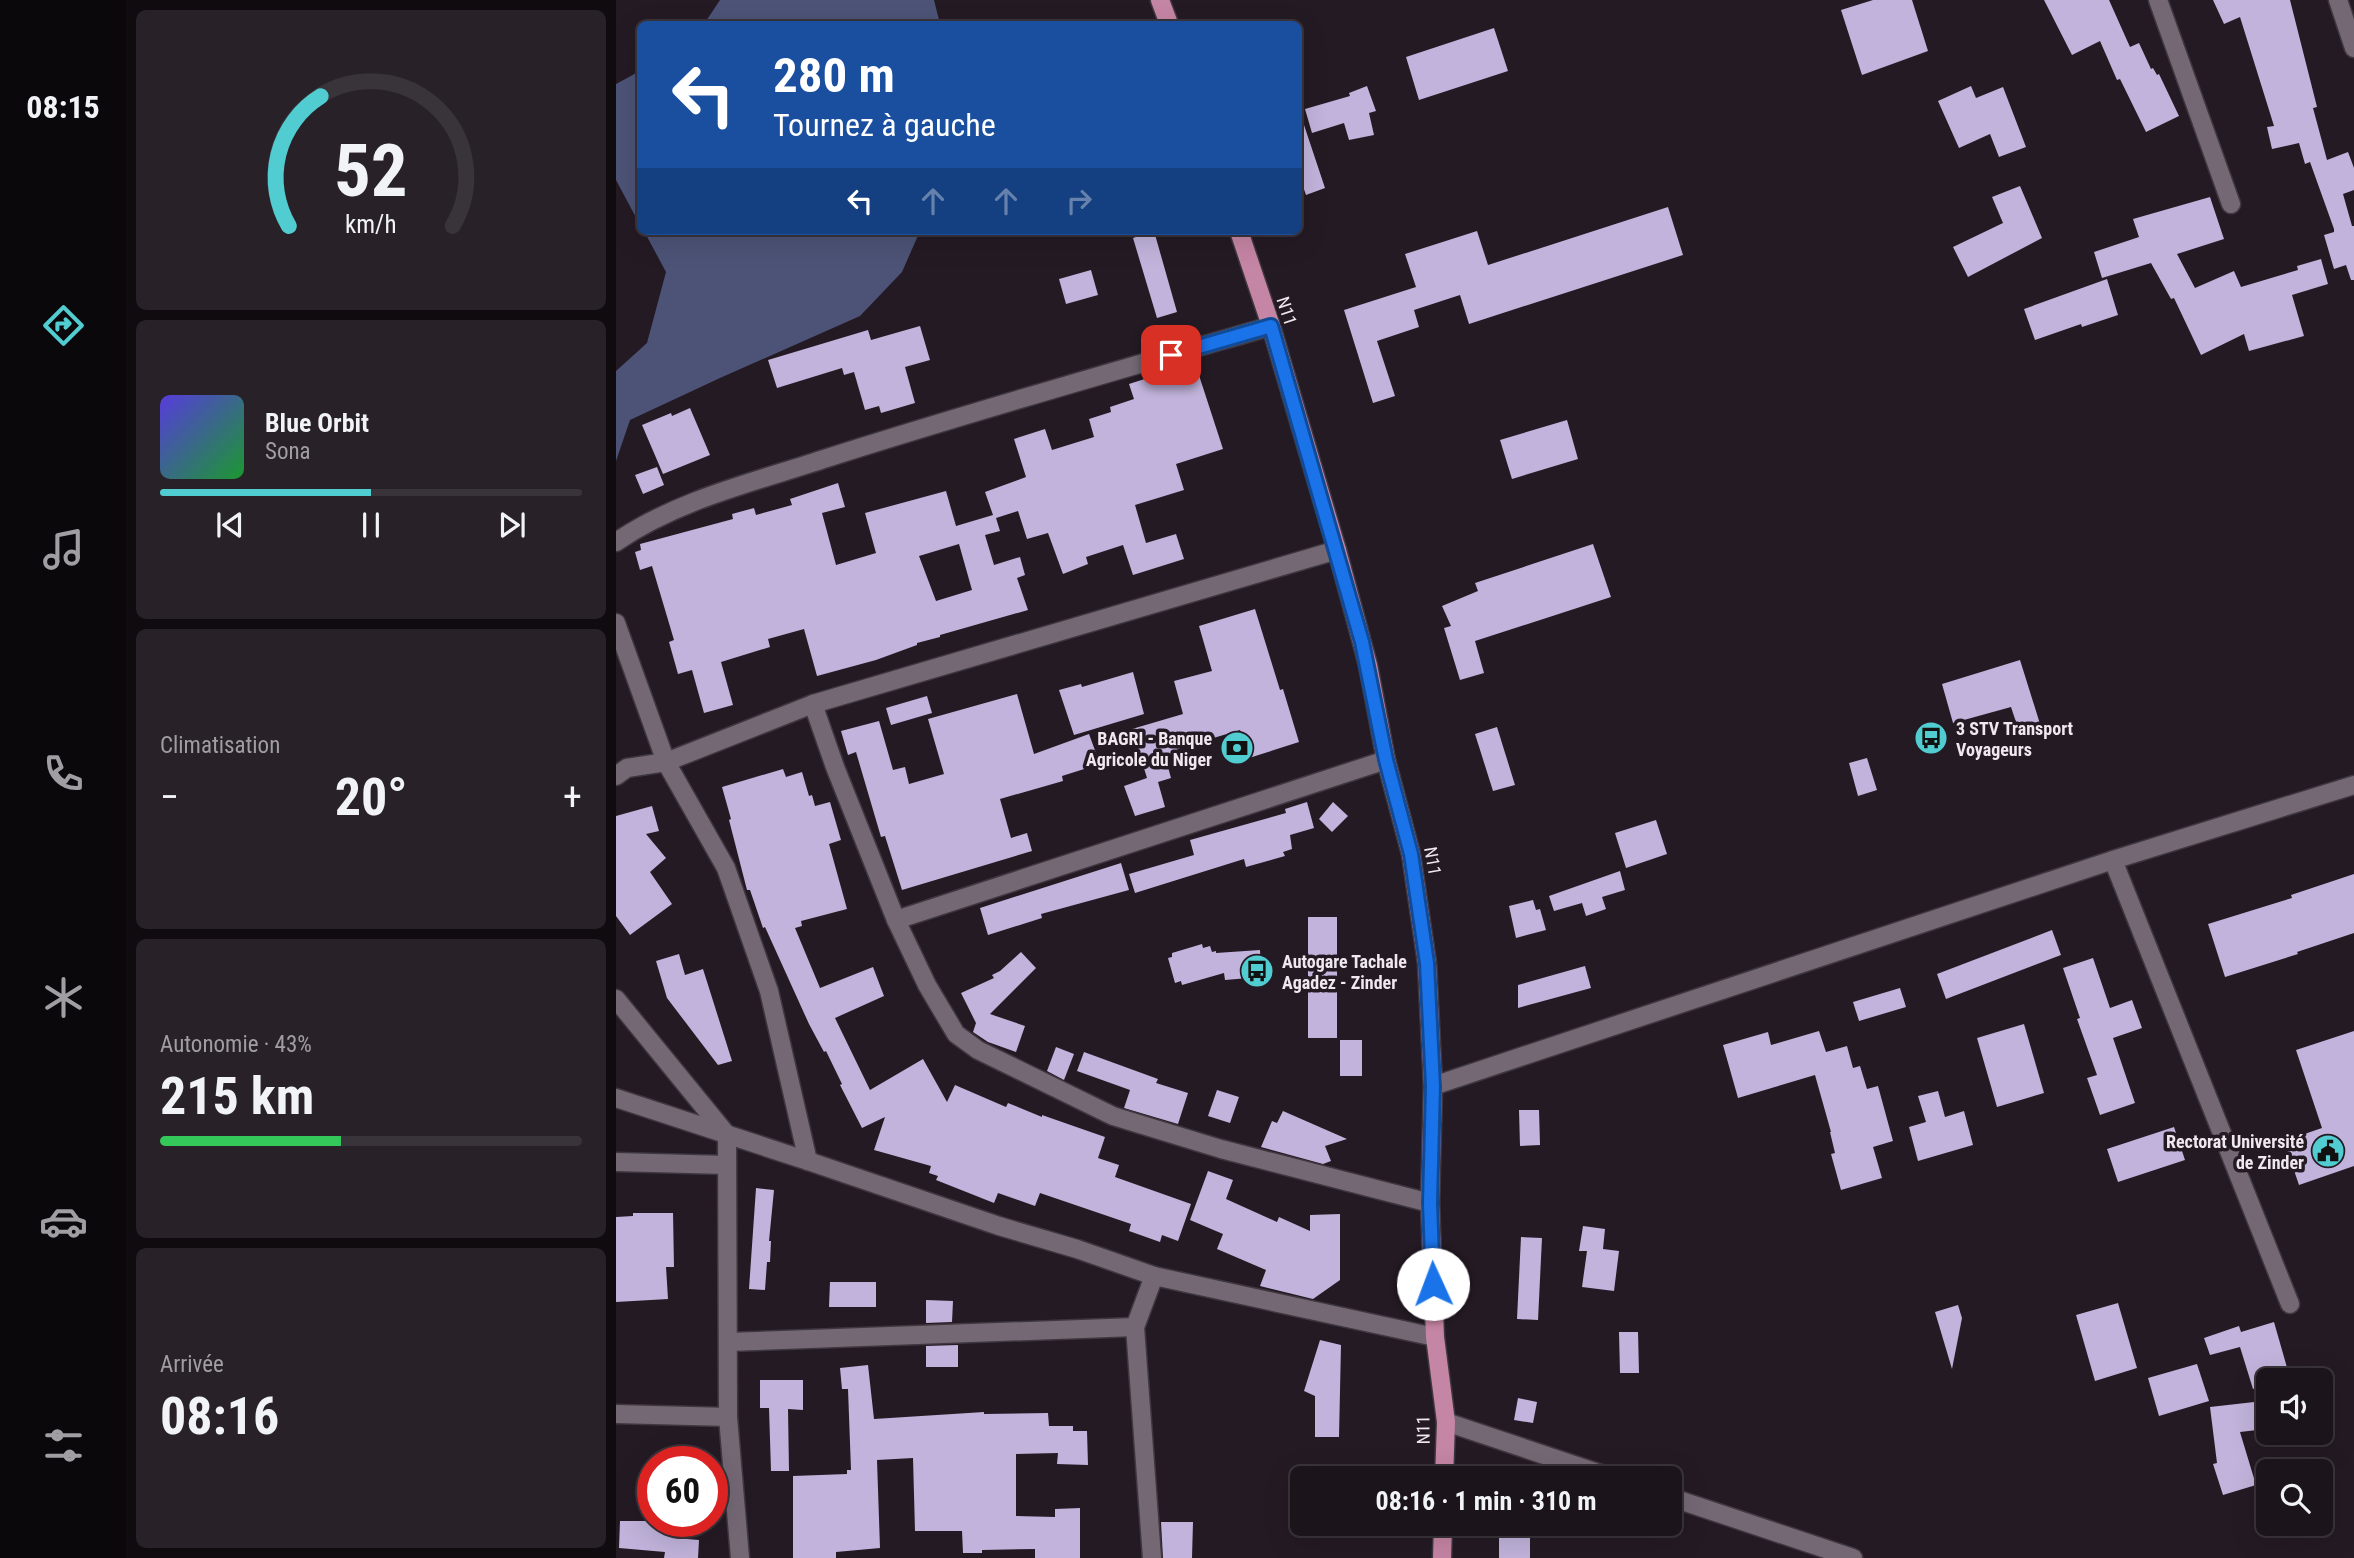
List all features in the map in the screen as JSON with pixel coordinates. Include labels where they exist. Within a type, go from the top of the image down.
[{"type":"main road","points":[[1160,0],[1168,21]]},
{"type":"main road","name":"N11","points":[[1240,235],[1271,326],[1337,550],[1368,665],[1386,760],[1411,854],[1427,963],[1433,1086],[1430,1203],[1435,1337],[1446,1422],[1444,1466]]},
{"type":"main road","points":[[1442,1558],[1443,1536]]},
{"type":"street","points":[[2158,0],[2231,204]]},
{"type":"street","points":[[2338,0],[2354,48]]},
{"type":"street","points":[[616,542],[681,506],[947,420],[1271,326]]},
{"type":"street","points":[[616,776],[627,768],[666,762],[813,704],[1337,550]]},
{"type":"street","points":[[616,623],[666,762],[726,868],[769,991],[808,1160]]},
{"type":"street","points":[[813,704],[896,920],[926,985],[956,1034],[978,1050],[1113,1116],[1221,1149],[1430,1203]]},
{"type":"street","points":[[896,920],[1386,760]]},
{"type":"street","points":[[1433,1086],[2113,860],[2354,785]]},
{"type":"street","points":[[2113,860],[2290,1304]]},
{"type":"street","points":[[616,999],[727,1135],[728,1418],[740,1558]]},
{"type":"street","points":[[616,1098],[1154,1276],[1435,1337]]},
{"type":"street","points":[[616,1162],[727,1165]]},
{"type":"street","points":[[1152,1558],[1135,1327],[1154,1276]]},
{"type":"street","points":[[728,1342],[1135,1327]]},
{"type":"street","points":[[616,1414],[728,1418]]},
{"type":"street","points":[[1446,1422],[1577,1466]]},
{"type":"street","points":[[1682,1501],[1853,1558]]},
{"type":"water","points":[[720,0],[934,0],[939,21],[706,21]]},
{"type":"water","points":[[637,73],[637,219],[616,180],[616,84]]},
{"type":"water","points":[[646,235],[918,235],[902,272],[860,316],[630,420],[616,461],[616,371],[647,343],[666,272]]},
{"type":"building","points":[[1873,0],[1912,0],[1928,51],[1862,75],[1841,10]]},
{"type":"building","points":[[2044,0],[2109,0],[2130,47],[2139,43],[2151,69],[2159,74],[2179,116],[2146,132],[2120,79],[2117,80],[2100,41],[2072,55]]},
{"type":"building","points":[[2213,0],[2290,0],[2317,107],[2313,108],[2327,160],[2348,152],[2354,168],[2354,190],[2343,194],[2354,226],[2354,280],[2351,280],[2346,265],[2334,269],[2324,235],[2334,232],[2334,229],[2310,162],[2305,164],[2299,143],[2272,149],[2267,127],[2274,126],[2240,17],[2224,24]]},
{"type":"building","points":[[1494,28],[1508,71],[1419,100],[1406,57]]},
{"type":"building","points":[[1367,86],[1376,111],[1369,113],[1374,135],[1349,140],[1344,123],[1312,133],[1305,109],[1350,96],[1349,93]]},
{"type":"building","points":[[1971,86],[1976,98],[2003,87],[2026,147],[1999,157],[1990,134],[1959,148],[1938,101]]},
{"type":"building","points":[[1302,119],[1325,188],[1306,195],[1302,184]]},
{"type":"building","points":[[2020,186],[2042,238],[1968,277],[1953,247],[2003,223],[1992,197]]},
{"type":"building","points":[[2210,197],[2224,239],[2177,254],[2195,288],[2234,271],[2241,287],[2298,270],[2297,266],[2321,259],[2328,284],[2292,295],[2304,336],[2249,351],[2244,334],[2201,355],[2174,298],[2171,299],[2151,263],[2102,278],[2094,252],[2139,237],[2133,219]]},
{"type":"building","points":[[1668,207],[1683,255],[1469,324],[1460,295],[1414,310],[1419,327],[1377,341],[1395,396],[1373,403],[1344,310],[1416,287],[1405,254],[1477,231],[1488,265]]},
{"type":"building","points":[[1155,235],[1177,312],[1157,318],[1133,238]]},
{"type":"building","points":[[1091,270],[1098,295],[1066,304],[1059,279]]},
{"type":"building","points":[[2107,279],[2118,315],[2035,340],[2024,309]]},
{"type":"building","points":[[920,326],[930,360],[905,367],[915,403],[881,413],[879,406],[865,410],[854,372],[844,375],[842,368],[777,388],[768,360],[868,330],[871,340]]},
{"type":"building","points":[[1195,363],[1223,449],[1176,464],[1184,490],[1135,505],[1146,543],[1176,534],[1184,559],[1133,575],[1123,545],[1086,557],[1088,564],[1063,574],[1048,533],[1027,539],[1018,511],[996,518],[1000,531],[985,535],[994,565],[1020,557],[1025,575],[1017,578],[1028,610],[940,635],[876,660],[817,676],[804,629],[768,639],[770,647],[721,662],[733,705],[704,713],[692,670],[678,674],[669,642],[674,640],[652,566],[640,570],[635,552],[641,550],[640,544],[733,519],[732,514],[754,508],[756,515],[792,505],[790,499],[838,483],[845,507],[822,513],[836,565],[876,553],[865,513],[946,491],[956,526],[993,515],[985,492],[1026,477],[1014,439],[1045,429],[1052,450],[1094,437],[1089,419],[1111,412],[1110,407],[1134,399],[1129,384]],"holes":[[[959,544],[972,590],[936,601],[919,556]]]},
{"type":"building","points":[[690,408],[710,455],[663,474],[642,425]]},
{"type":"building","points":[[1567,420],[1578,459],[1512,479],[1500,440]]},
{"type":"building","points":[[657,467],[664,485],[643,494],[635,475]]},
{"type":"building","points":[[1593,544],[1611,597],[1475,641],[1484,673],[1460,680],[1444,628],[1451,626],[1442,606],[1478,591],[1475,583]]},
{"type":"building","points":[[1255,609],[1299,742],[1249,758],[1240,730],[1177,749],[1178,752],[1165,756],[1171,778],[1158,782],[1165,807],[1135,816],[1124,786],[1147,778],[1132,729],[1183,714],[1174,681],[1212,671],[1199,626]]},
{"type":"building","points":[[2020,660],[2041,727],[2020,734],[2011,707],[1953,723],[1942,684]]},
{"type":"building","points":[[1133,672],[1144,714],[1074,735],[1059,690],[1081,684],[1082,687]]},
{"type":"building","points":[[1017,694],[1034,754],[1089,734],[1100,764],[1062,776],[1063,781],[1000,799],[1011,838],[1027,833],[1032,851],[902,890],[885,836],[881,837],[856,752],[848,755],[841,731],[879,721],[893,770],[905,767],[909,784],[944,774],[928,719]]},
{"type":"building","points":[[927,696],[932,713],[891,725],[886,708]]},
{"type":"building","points":[[1497,727],[1515,785],[1493,791],[1475,734]]},
{"type":"building","points":[[1867,758],[1877,790],[1858,796],[1849,763]]},
{"type":"building","points":[[783,769],[786,777],[802,772],[815,806],[830,802],[841,840],[829,844],[847,909],[801,921],[802,926],[795,928],[820,988],[873,967],[884,996],[835,1018],[870,1090],[923,1059],[947,1102],[955,1085],[1006,1107],[1008,1103],[1105,1137],[1098,1158],[1119,1165],[1115,1177],[1191,1204],[1178,1241],[1162,1235],[1160,1242],[1129,1231],[1131,1224],[1040,1193],[1035,1206],[998,1193],[994,1203],[936,1180],[938,1176],[929,1173],[931,1166],[874,1150],[885,1117],[862,1128],[826,1051],[824,1052],[809,1024],[765,927],[763,928],[750,890],[747,890],[729,820],[731,819],[722,787]]},
{"type":"building","points":[[1307,802],[1314,828],[1290,835],[1292,849],[1283,852],[1285,856],[1246,867],[1244,859],[1135,893],[1129,874],[1194,855],[1190,840],[1286,813],[1285,809]]},
{"type":"building","points":[[1333,802],[1348,816],[1332,832],[1319,819]]},
{"type":"building","points":[[652,806],[659,831],[646,834],[666,858],[650,872],[672,904],[630,935],[616,916],[616,816]]},
{"type":"building","points":[[1656,820],[1667,854],[1626,868],[1615,833]]},
{"type":"building","points":[[1121,863],[1129,890],[1041,914],[1042,918],[988,935],[980,908]]},
{"type":"building","points":[[1620,871],[1625,890],[1602,897],[1606,909],[1586,916],[1582,903],[1554,911],[1549,896]]},
{"type":"building","points":[[2354,874],[2354,933],[2225,977],[2208,924],[2292,898],[2291,895]]},
{"type":"building","points":[[1533,900],[1536,910],[1540,909],[1546,930],[1516,938],[1509,906]]},
{"type":"building","points":[[1308,917],[1337,917],[1337,1038],[1308,1038]]},
{"type":"building","points":[[2052,930],[2061,955],[1946,999],[1937,974]]},
{"type":"building","points":[[1202,944],[1203,948],[1210,946],[1212,952],[1216,953],[1260,950],[1261,977],[1225,980],[1224,973],[1182,985],[1181,981],[1175,983],[1168,958],[1172,957],[1172,953]]},
{"type":"building","points":[[1021,952],[1036,968],[990,1014],[1025,1026],[1016,1052],[988,1042],[973,1032],[976,1023],[961,993],[994,978],[992,975]]},
{"type":"building","points":[[679,954],[685,975],[703,969],[732,1061],[718,1065],[667,998],[656,961]]},
{"type":"building","points":[[2093,958],[2110,1008],[2132,1000],[2142,1028],[2113,1038],[2135,1103],[2100,1115],[2087,1078],[2097,1075],[2077,1019],[2080,1018],[2063,968]]},
{"type":"building","points":[[1585,966],[1591,988],[1518,1008],[1518,985]]},
{"type":"building","points":[[1900,988],[1906,1007],[1859,1021],[1853,1002]]},
{"type":"building","points":[[2024,1024],[2044,1093],[1997,1107],[1977,1038]]},
{"type":"building","points":[[1819,1031],[1826,1052],[1847,1046],[1853,1068],[1860,1066],[1867,1089],[1878,1086],[1893,1141],[1873,1147],[1882,1178],[1841,1190],[1831,1154],[1835,1153],[1831,1132],[1815,1075],[1738,1098],[1723,1045],[1768,1032],[1771,1045]]},
{"type":"building","points":[[2354,1031],[2354,1166],[2299,1185],[2284,1141],[2322,1128],[2296,1050]]},
{"type":"building","points":[[1340,1040],[1362,1040],[1362,1076],[1340,1076]]},
{"type":"building","points":[[1056,1047],[1074,1054],[1064,1080],[1047,1071]]},
{"type":"building","points":[[1084,1052],[1158,1079],[1156,1083],[1188,1093],[1178,1124],[1124,1108],[1130,1090],[1077,1071]]},
{"type":"building","points":[[1217,1090],[1239,1097],[1230,1123],[1208,1116]]},
{"type":"building","points":[[1938,1091],[1945,1117],[1964,1111],[1973,1145],[1918,1161],[1909,1127],[1926,1122],[1918,1096]]},
{"type":"building","points":[[1519,1110],[1539,1110],[1540,1145],[1520,1146]]},
{"type":"building","points":[[1283,1111],[1347,1139],[1325,1146],[1331,1161],[1323,1164],[1261,1147],[1272,1121],[1277,1123]]},
{"type":"building","points":[[2174,1127],[2185,1160],[2118,1182],[2107,1149]]},
{"type":"building","points":[[1208,1171],[1233,1180],[1226,1199],[1277,1222],[1279,1217],[1310,1231],[1310,1215],[1340,1214],[1340,1280],[1313,1299],[1260,1286],[1266,1270],[1217,1249],[1223,1234],[1190,1220]]},
{"type":"building","points":[[756,1188],[774,1190],[769,1241],[770,1262],[767,1262],[765,1290],[749,1289]]},
{"type":"building","points":[[633,1213],[673,1213],[674,1267],[666,1267],[668,1299],[616,1302],[616,1217],[633,1216]]},
{"type":"building","points":[[1583,1226],[1605,1229],[1603,1249],[1619,1251],[1614,1291],[1582,1287],[1587,1251],[1579,1251]]},
{"type":"building","points":[[1521,1237],[1542,1238],[1538,1320],[1517,1319]]},
{"type":"building","points":[[830,1282],[876,1282],[876,1307],[829,1307]]},
{"type":"building","points":[[926,1300],[953,1301],[952,1322],[926,1323]]},
{"type":"building","points":[[2118,1303],[2137,1368],[2095,1381],[2076,1315]]},
{"type":"building","points":[[1958,1305],[1962,1318],[1952,1369],[1935,1312]]},
{"type":"building","points":[[2274,1322],[2287,1368],[2256,1368],[2256,1388],[2253,1389],[2240,1347],[2210,1355],[2204,1338],[2239,1326],[2241,1332]]},
{"type":"building","points":[[1619,1332],[1638,1332],[1639,1373],[1620,1373]]},
{"type":"building","points":[[1320,1340],[1341,1345],[1339,1437],[1315,1437],[1315,1396],[1304,1391]]},
{"type":"building","points":[[958,1345],[958,1367],[926,1367],[926,1346]]},
{"type":"building","points":[[2197,1364],[2209,1401],[2159,1416],[2148,1378]]},
{"type":"building","points":[[868,1365],[874,1419],[984,1412],[1048,1413],[1049,1426],[1073,1426],[1073,1431],[1087,1431],[1088,1465],[1057,1464],[1058,1453],[1016,1454],[1016,1516],[1055,1517],[1055,1509],[1080,1508],[1080,1558],[1035,1558],[1035,1549],[963,1553],[962,1531],[915,1531],[913,1458],[877,1460],[880,1548],[836,1552],[836,1558],[793,1558],[793,1476],[847,1474],[847,1470],[851,1470],[848,1389],[842,1389],[840,1368]]},
{"type":"building","points":[[760,1380],[803,1380],[803,1410],[788,1409],[789,1471],[771,1471],[769,1408],[760,1408]]},
{"type":"building","points":[[1518,1398],[1537,1402],[1533,1423],[1514,1420]]},
{"type":"building","points":[[2256,1402],[2256,1430],[2240,1432],[2256,1485],[2223,1495],[2213,1464],[2217,1463],[2210,1407]]},
{"type":"building","points":[[620,1521],[637,1521],[637,1537],[687,1537],[699,1540],[698,1558],[664,1558],[665,1552],[619,1548]]},
{"type":"building","points":[[1161,1522],[1193,1522],[1192,1558],[1163,1558]]},
{"type":"building","points":[[1499,1536],[1530,1536],[1530,1558],[1499,1558]]},
{"type":"place","name":"3 STV Transport Voyageurs","points":[[1931,738]]},
{"type":"place","name":"BAGRI - Banque Agricole du Niger","points":[[1237,748]]},
{"type":"place","name":"Autogare Tachale Agadez - Zinder","points":[[1257,971]]},
{"type":"place","name":"Rectorat Université de Zinder","points":[[2328,1151]]},
{"type":"route","points":[[1171,355],[1271,326],[1337,550],[1368,665],[1386,760],[1411,854],[1427,963],[1433,1086],[1430,1203],[1433,1284]]}]
